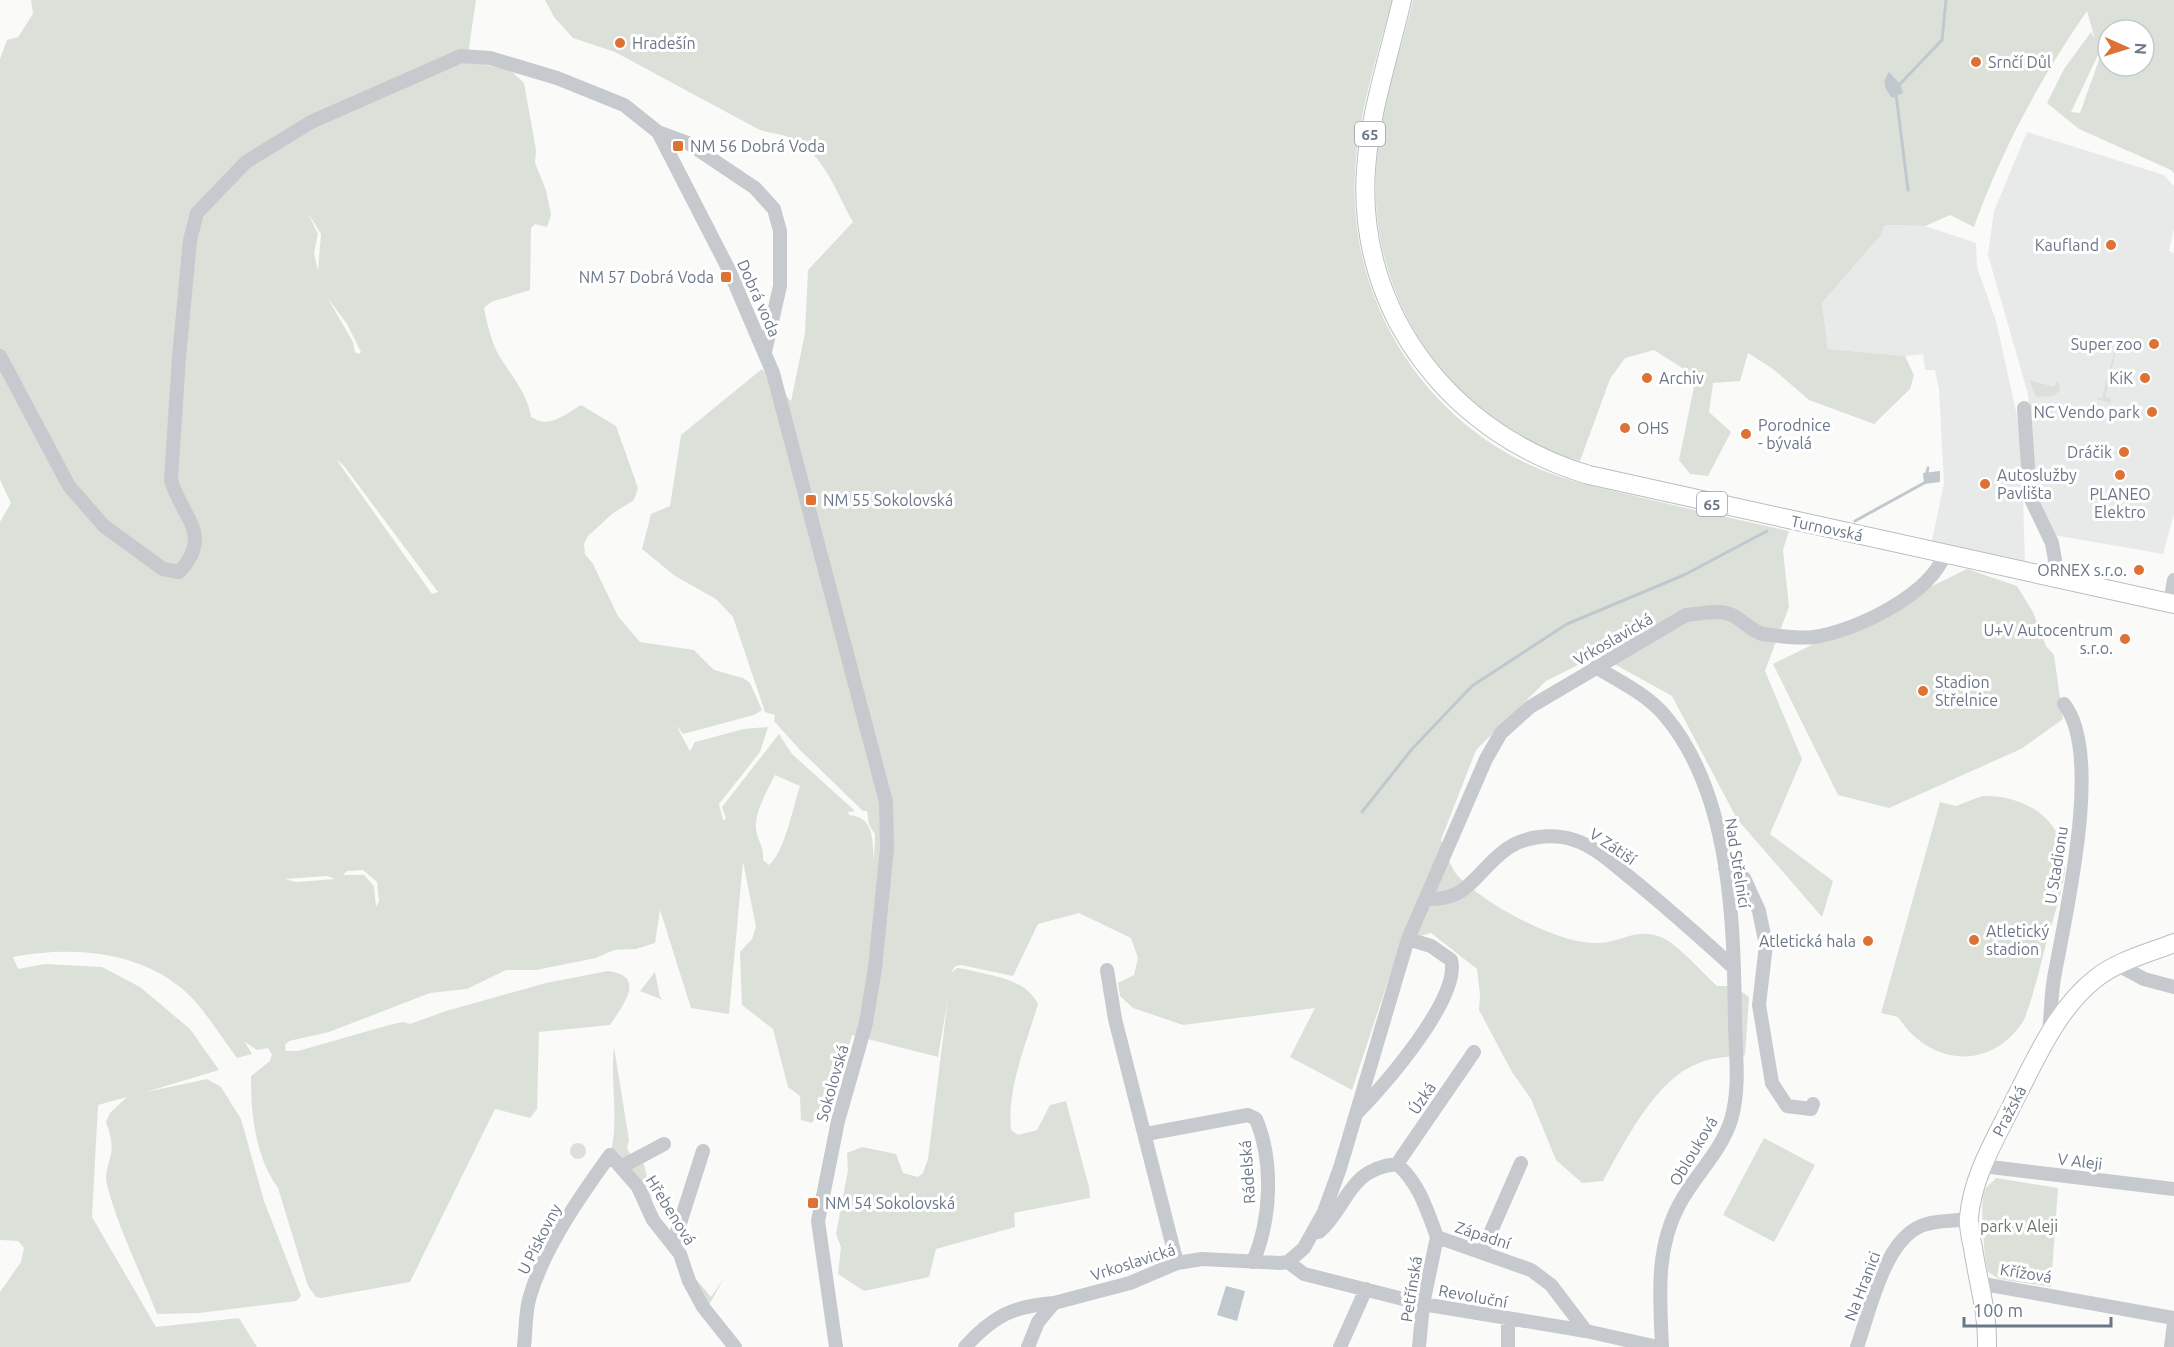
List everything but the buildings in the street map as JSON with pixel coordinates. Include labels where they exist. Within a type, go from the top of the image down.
[{"type":"main road","name":"Turnovská","points":[[1402,0],[1372,118],[1367,155],[1365,208],[1371,251],[1385,299],[1409,345],[1442,387],[1489,427],[1542,458],[1589,475],[2172,604]]},
{"type":"main road","name":"Pražská","points":[[1987,1347],[1987,1317],[1978,1283],[1969,1220],[1973,1191],[1982,1166],[2048,1035],[2082,991],[2096,978],[2118,965],[2174,943]]},
{"type":"street","name":"Dobrá voda","points":[[0,356],[69,486],[104,526],[163,569],[179,572],[189,561],[197,536],[192,521],[177,500],[171,480],[190,240],[197,213],[212,194],[246,162],[311,122],[461,56],[490,58],[587,90],[624,105],[658,132],[688,143],[741,177],[774,209],[780,231],[780,286],[765,352]]},
{"type":"street","name":"Dobrá voda","points":[[658,132],[729,270],[765,352]]},
{"type":"street","name":"Sokolovská","points":[[765,352],[776,384],[881,778],[888,826],[875,968],[866,1023],[838,1121],[818,1221],[836,1347]]},
{"type":"street","points":[[2024,408],[2030,497],[2052,543],[2055,560],[2053,578]]},
{"type":"street","name":"Vrkoslavická","points":[[965,1347],[985,1325],[1025,1305],[1054,1303],[1130,1283],[1177,1263],[1202,1259],[1288,1262],[1300,1252],[1310,1239],[1340,1168],[1408,939],[1486,759],[1501,733],[1530,707],[1686,615],[1716,612],[1731,615],[1760,634],[1813,637],[1860,624],[1912,594],[1934,576],[1945,553]]},
{"type":"street","points":[[2172,604],[2174,580]]},
{"type":"street","name":"Nad Střelnicí","points":[[1596,667],[1647,698],[1666,717],[1696,765],[1715,819],[1725,868],[1734,968]]},
{"type":"street","name":"U Stadionu","points":[[2048,1035],[2054,981],[2082,807],[2082,776],[2073,716],[2064,704]]},
{"type":"street","name":"V Zátiší","points":[[1426,899],[1446,900],[1459,894],[1505,849],[1533,838],[1554,836],[1575,840],[1600,853],[1657,899],[1734,968]]},
{"type":"street","points":[[1725,868],[1744,878],[1759,911],[1766,945],[1759,1005],[1772,1083],[1787,1106],[1811,1109],[1813,1104]]},
{"type":"street","name":"Vrkoslavická","points":[[1357,1113],[1382,1088],[1434,1017],[1452,980],[1451,960],[1444,952],[1408,939]]},
{"type":"street","points":[[2118,965],[2144,979],[2174,987]]},
{"type":"street","name":"Oblouková","points":[[1660,1347],[1659,1280],[1662,1248],[1679,1205],[1724,1136],[1731,1121],[1736,1096],[1734,968]]},
{"type":"street","points":[[1107,970],[1113,1010],[1177,1263]]},
{"type":"street","name":"Úzká","points":[[1397,1164],[1474,1052]]},
{"type":"street","name":"Rádelská","points":[[1146,1134],[1248,1115],[1256,1119],[1263,1136],[1267,1205],[1263,1239],[1253,1262]]},
{"type":"street","points":[[621,1167],[664,1144]]},
{"type":"street","points":[[673,1245],[703,1151]]},
{"type":"street","name":"Hřebenová","points":[[610,1155],[638,1187],[653,1220],[680,1254],[689,1281],[703,1307],[735,1347]]},
{"type":"street","name":"U Pískovny","points":[[524,1347],[527,1310],[536,1281],[573,1208],[610,1155]]},
{"type":"street","points":[[1482,1252],[1521,1163]]},
{"type":"street","points":[[1310,1239],[1329,1223],[1346,1192],[1368,1173],[1397,1164]]},
{"type":"street","name":"Západní","points":[[1397,1164],[1406,1172],[1423,1199],[1437,1237],[1532,1270],[1551,1285],[1586,1331]]},
{"type":"street","name":"V Aleji","points":[[1982,1166],[2174,1189]]},
{"type":"street","name":"Na Hranici","points":[[1857,1347],[1889,1256],[1905,1236],[1926,1224],[1969,1220]]},
{"type":"street","name":"Petřínská","points":[[1419,1347],[1423,1304],[1437,1237]]},
{"type":"street","name":"Revoluční","points":[[1288,1262],[1304,1274],[1423,1304],[1586,1331],[1660,1347]]},
{"type":"street","name":"Křížová","points":[[1978,1283],[2174,1318]]},
{"type":"street","points":[[1340,1347],[1366,1289]]},
{"type":"street","points":[[1028,1347],[1038,1322],[1054,1303]]},
{"type":"street","points":[[1508,1319],[1508,1347]]},
{"type":"street","points":[[2171,1347],[2174,1323]]},
{"type":"shaded area","points":[[1889,72],[1901,85],[1903,93],[1892,98],[1885,85]]},
{"type":"shaded area","points":[[2027,132],[2164,175],[2174,186],[2174,229],[2169,251],[2174,253],[2174,514],[2163,554],[2054,535],[2037,498],[2028,394],[1988,255],[1994,211]]},
{"type":"shaded area","points":[[1885,225],[1925,226],[1976,243],[1977,267],[1996,321],[2021,434],[2025,563],[1932,541],[1944,483],[1939,389],[1935,370],[1925,370],[1923,354],[1905,356],[1828,349],[1822,303],[1881,235]]},
{"type":"shaded area","points":[[1940,471],[1940,482],[1924,484],[1923,473]]},
{"type":"shaded area","points":[[1226,1286],[1245,1291],[1237,1321],[1217,1315]]},
{"type":"green space","points":[[31,0],[476,0],[467,61],[510,70],[524,83],[536,150],[535,163],[546,190],[551,215],[547,227],[535,224],[531,228],[530,290],[491,302],[484,308],[491,337],[498,354],[526,400],[531,417],[544,422],[550,421],[581,405],[616,426],[638,488],[634,500],[612,514],[588,536],[584,544],[585,554],[593,564],[618,616],[640,642],[694,650],[714,670],[743,678],[750,683],[762,710],[754,715],[683,734],[676,725],[690,751],[695,742],[744,729],[768,727],[760,752],[719,804],[723,820],[726,819],[722,807],[779,734],[792,754],[855,811],[848,812],[849,815],[864,820],[868,825],[874,860],[875,834],[869,825],[867,811],[863,811],[800,750],[774,721],[775,715],[765,712],[733,617],[716,599],[675,576],[642,549],[651,514],[670,506],[681,435],[762,369],[791,401],[805,333],[808,270],[853,222],[819,161],[800,143],[756,128],[615,52],[573,38],[554,17],[545,0],[1392,0],[1364,107],[1355,173],[1356,220],[1364,265],[1379,309],[1400,350],[1428,387],[1460,419],[1497,447],[1551,474],[1676,506],[1789,531],[1783,550],[1789,607],[1765,671],[1802,759],[1770,834],[1833,881],[1822,917],[1737,819],[1672,696],[1598,655],[1546,681],[1476,750],[1441,840],[1459,877],[1486,899],[1523,920],[1543,930],[1580,942],[1613,941],[1641,934],[1658,936],[1672,944],[1717,986],[1734,986],[1749,997],[1745,1055],[1704,1061],[1683,1071],[1669,1082],[1655,1097],[1631,1131],[1603,1181],[1582,1183],[1556,1160],[1531,1099],[1512,1072],[1479,1010],[1477,969],[1431,933],[1401,941],[1352,1090],[1290,1057],[1315,1008],[1183,1025],[1133,1008],[1120,996],[1118,983],[1134,975],[1138,958],[1131,938],[1079,913],[1038,924],[1013,976],[961,965],[955,966],[951,973],[957,968],[1006,979],[1025,989],[1038,1004],[1015,1082],[1011,1130],[1018,1135],[1037,1130],[1050,1105],[1066,1101],[1090,1198],[1014,1213],[1015,1227],[936,1249],[929,1277],[864,1291],[838,1274],[841,1247],[836,1234],[848,1170],[847,1153],[862,1147],[896,1154],[903,1173],[918,1177],[923,1173],[928,1159],[948,998],[938,1057],[852,1035],[840,1077],[828,1090],[812,1123],[801,1120],[800,1096],[788,1087],[773,1029],[742,1005],[740,952],[752,939],[756,927],[743,862],[729,1014],[691,1008],[660,910],[655,943],[636,949],[614,950],[596,958],[536,970],[506,970],[467,989],[430,993],[329,1032],[289,1041],[285,1045],[286,1051],[298,1051],[389,1025],[403,1022],[410,1024],[446,1011],[546,983],[608,971],[620,974],[627,979],[629,985],[625,1001],[610,1025],[539,1032],[537,1109],[530,1118],[495,1109],[410,1282],[321,1298],[316,1297],[308,1286],[278,1188],[270,1176],[259,1149],[253,1120],[251,1076],[270,1061],[272,1054],[268,1048],[257,1050],[245,1042],[252,1054],[237,1058],[193,999],[175,983],[154,970],[132,961],[84,952],[36,953],[13,957],[18,969],[45,964],[102,967],[140,987],[190,1029],[219,1070],[146,1092],[207,1079],[221,1087],[241,1119],[264,1201],[301,1296],[296,1301],[199,1313],[157,1314],[124,1234],[106,1181],[112,1145],[106,1122],[110,1113],[127,1097],[98,1105],[92,1217],[156,1327],[239,1318],[257,1347],[0,1347],[0,1292],[21,1262],[24,1248],[18,1241],[0,1240],[0,522],[11,503],[0,480],[0,59],[7,40],[18,37],[33,14]],"holes":[[[308,213],[321,234],[318,271],[314,253],[318,234]],[[327,297],[347,324],[361,352],[359,354],[355,352],[353,342]],[[336,459],[344,466],[438,592],[432,594]],[[775,775],[800,786],[780,850],[769,865],[763,860],[756,823],[765,794]],[[363,870],[377,882],[379,901],[376,907],[374,886],[364,875],[343,875],[347,871]],[[327,876],[335,879],[296,882],[285,879]]]},
{"type":"green space","points":[[1413,0],[2174,0],[2174,173],[2079,129],[2047,103],[2064,69],[2091,32],[2095,39],[2087,11],[2023,115],[1974,227],[1950,215],[1925,226],[1885,225],[1881,235],[1822,303],[1828,349],[1905,356],[1914,375],[1910,389],[1874,424],[1809,400],[1773,369],[1748,353],[1740,381],[1713,383],[1709,412],[1731,432],[1708,476],[1690,474],[1679,460],[1696,377],[1654,350],[1625,358],[1610,379],[1580,461],[1535,444],[1494,420],[1459,389],[1428,353],[1405,312],[1387,268],[1378,221],[1376,173],[1381,130]]},
{"type":"green space","points":[[2111,341],[2125,344],[2124,348],[2117,347],[2105,397],[2111,399],[2110,403],[2094,398],[2102,398],[2116,345]]},
{"type":"green space","points":[[2029,380],[2054,387],[2056,381],[2060,391],[2053,396],[2036,397]]},
{"type":"green space","name":"Stadion Střelnice","points":[[1967,569],[2017,586],[2033,612],[2046,646],[2054,655],[2063,719],[2021,749],[1889,808],[1838,795],[1773,664]]},
{"type":"green space","name":"Atletický stadion","points":[[1982,796],[2016,801],[2031,807],[2044,817],[2054,829],[2061,843],[2065,859],[2064,878],[2024,1020],[2010,1037],[1995,1048],[1978,1055],[1961,1056],[1943,1053],[1927,1045],[1911,1033],[1898,1017],[1881,1013],[1940,802],[1956,806]]},
{"type":"green space","points":[[655,972],[660,997],[663,1000],[640,991]]},
{"type":"green space","points":[[614,1047],[629,1140],[627,1148],[630,1154],[644,1164],[655,1214],[684,1254],[696,1279],[711,1297],[724,1278],[709,1305],[611,1151],[614,1126]]},
{"type":"green space","points":[[1764,1138],[1815,1165],[1774,1242],[1723,1215]]},
{"type":"green space","points":[[578,1143],[584,1145],[586,1151],[584,1157],[578,1159],[572,1157],[570,1151],[572,1145]]},
{"type":"green space","name":"park v Aleji","points":[[1996,1178],[2058,1188],[2051,1287],[1999,1279],[1988,1272],[1982,1207],[1984,1192]]},
{"type":"waterway","points":[[1899,85],[1942,40],[1946,0]]},
{"type":"waterway","points":[[1896,94],[1908,190]]},
{"type":"waterway","points":[[1926,476],[1928,468]]},
{"type":"waterway","points":[[1855,521],[1924,483]]},
{"type":"waterway","points":[[1362,812],[1412,749],[1472,686],[1567,624],[1684,575],[1767,531]]},
{"type":"place","name":"Hradešín","points":[[620,43]]},
{"type":"place","name":"Srnčí Důl","points":[[1976,62]]},
{"type":"place","name":"NM 56 Dobrá Voda","points":[[678,146]]},
{"type":"place","name":"Kaufland","points":[[2111,245]]},
{"type":"place","name":"NM 57 Dobrá Voda","points":[[726,277]]},
{"type":"place","name":"Super zoo","points":[[2154,344]]},
{"type":"place","name":"Archiv","points":[[1647,378]]},
{"type":"place","name":"KiK","points":[[2145,378]]},
{"type":"place","name":"NC Vendo park","points":[[2152,412]]},
{"type":"place","name":"OHS","points":[[1625,428]]},
{"type":"place","name":"Porodnice - bývalá","points":[[1746,434]]},
{"type":"place","name":"Dráčik","points":[[2124,452]]},
{"type":"place","name":"PLANEO Elektro","points":[[2120,475]]},
{"type":"place","name":"Autoslužby Pavlišta","points":[[1985,484]]},
{"type":"place","name":"NM 55 Sokolovská","points":[[811,500]]},
{"type":"place","name":"ORNEX s.r.o.","points":[[2139,570]]},
{"type":"place","name":"U+V Autocentrum s.r.o.","points":[[2125,639]]},
{"type":"place","name":"Stadion Střelnice","points":[[1923,691]]},
{"type":"place","name":"Atletický stadion","points":[[1974,940]]},
{"type":"place","name":"Atletická hala","points":[[1868,941]]},
{"type":"place","name":"NM 54 Sokolovská","points":[[813,1203]]}]
